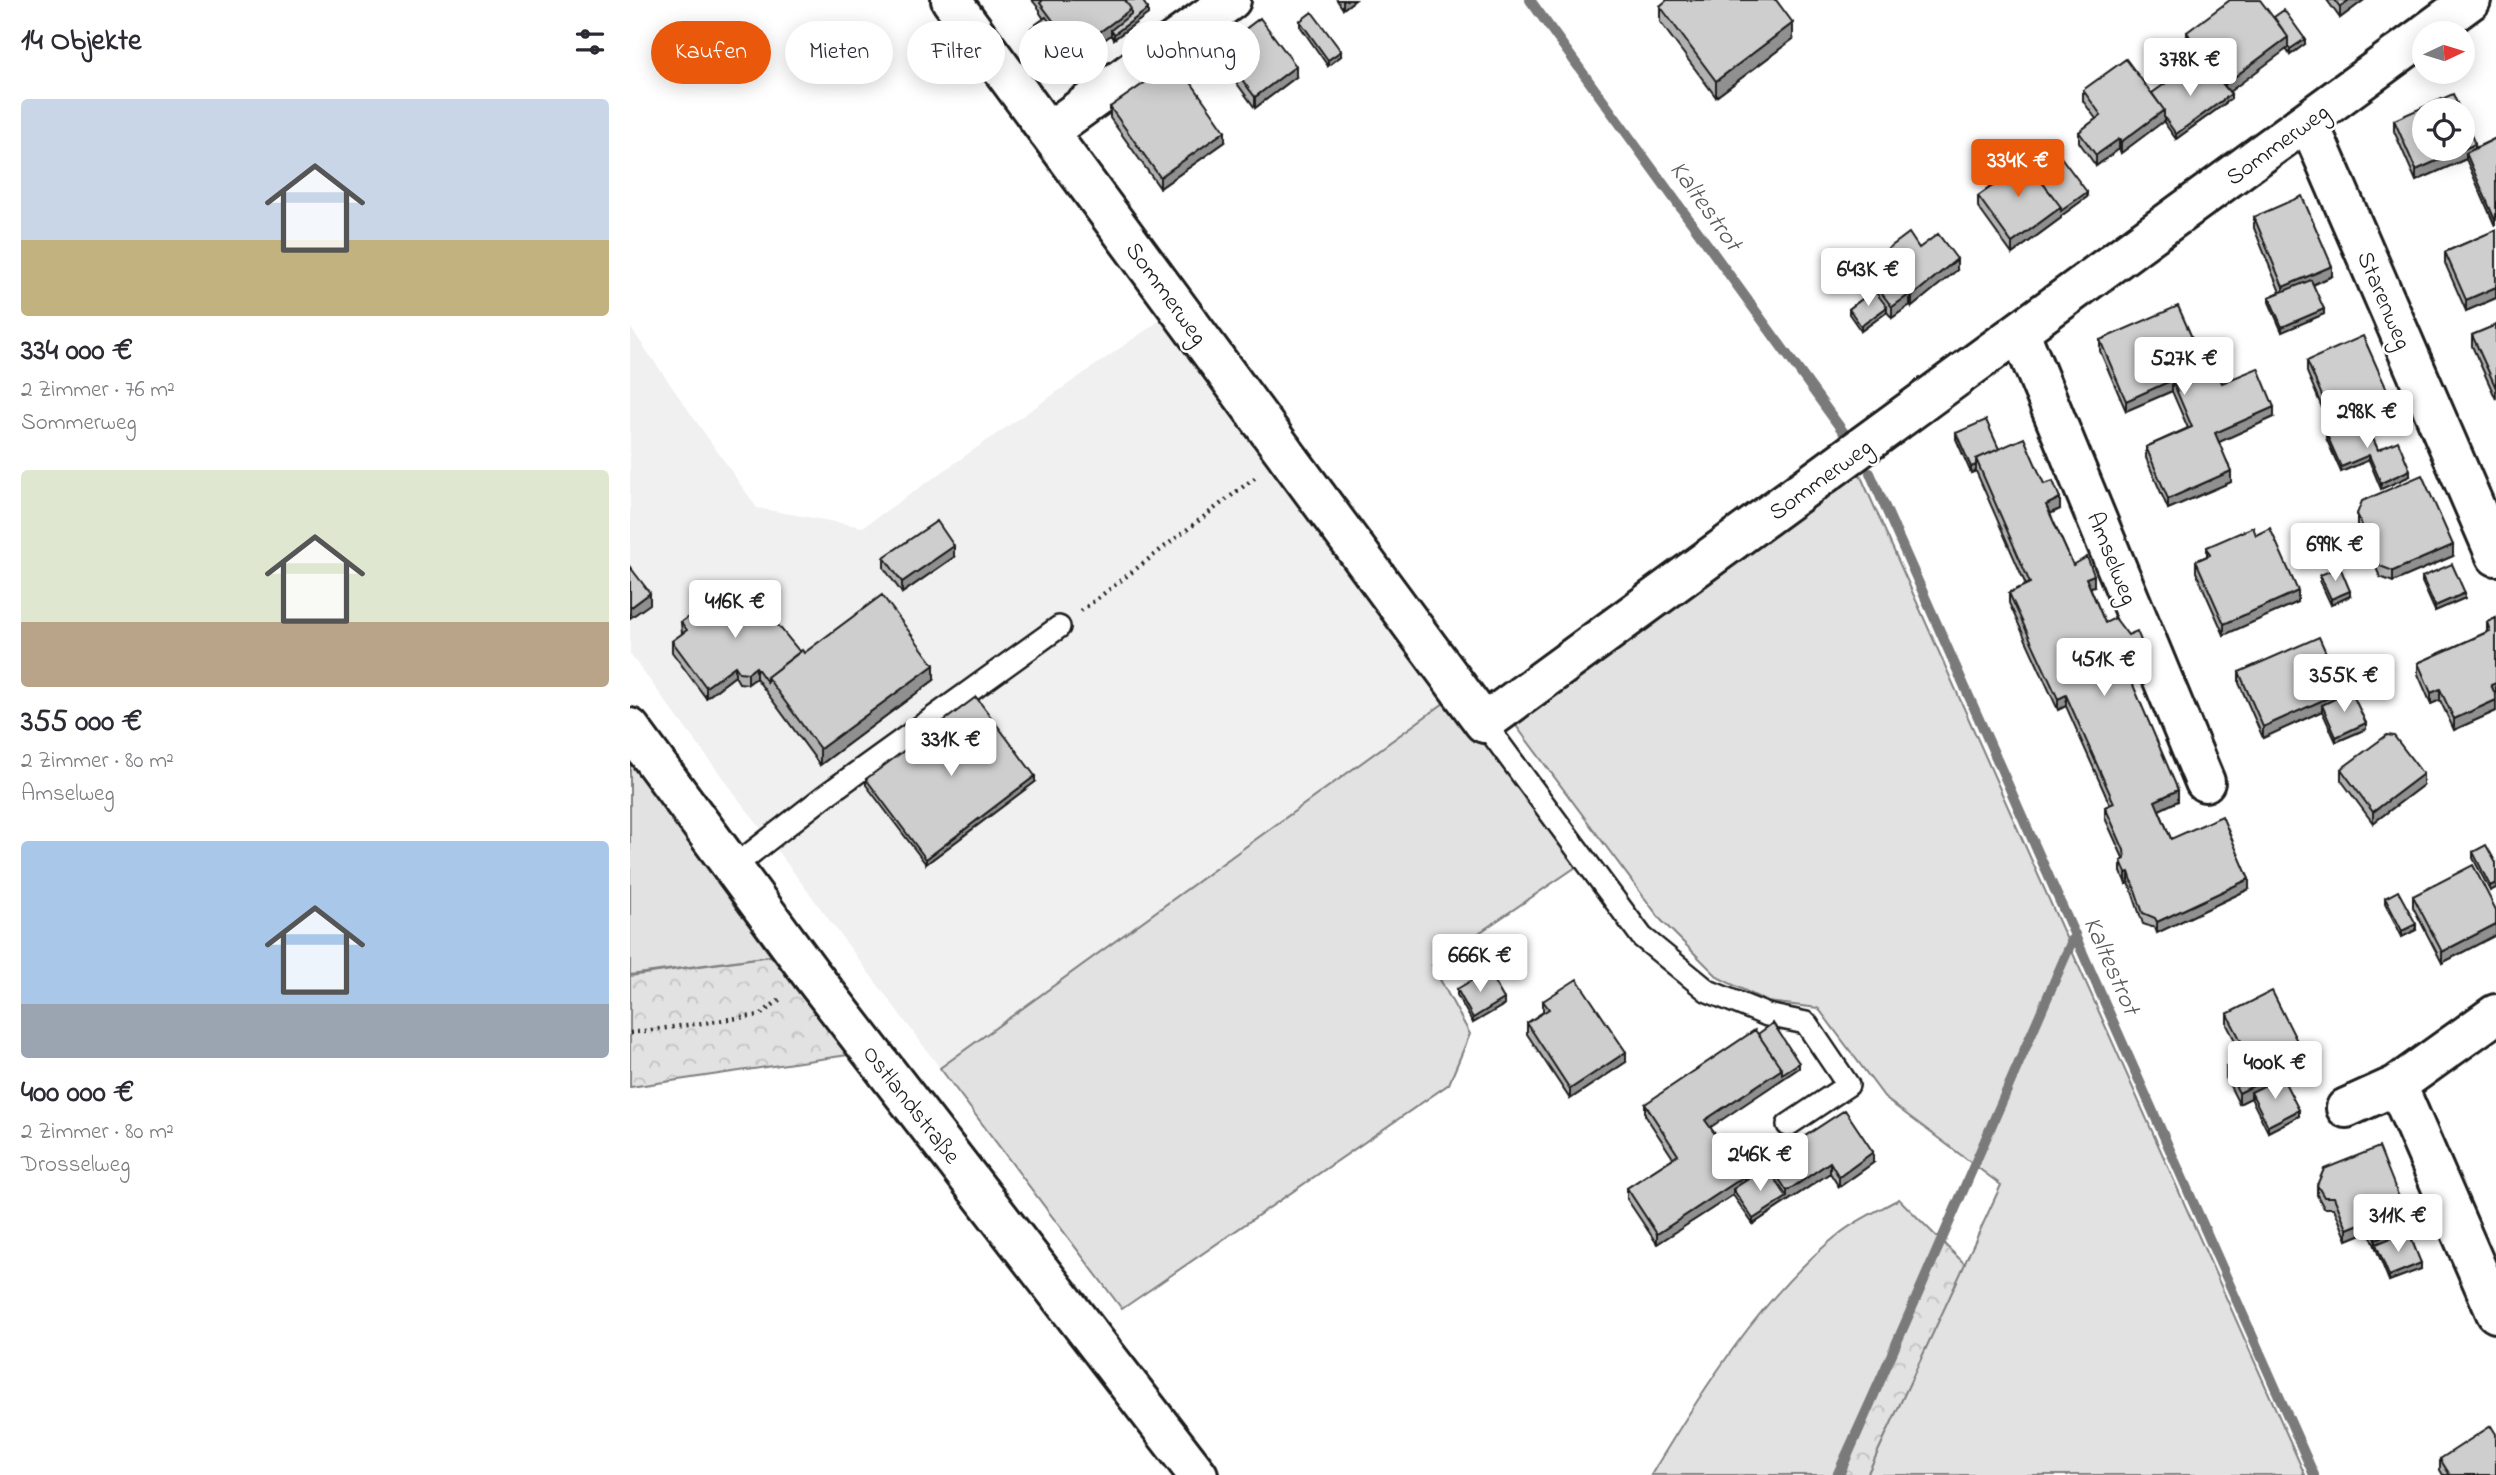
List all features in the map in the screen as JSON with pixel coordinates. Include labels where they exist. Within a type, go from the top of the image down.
[{"type":"street","name":"Sommerweg","points":[[951,0],[1484,723],[2021,333],[2412,44]]},
{"type":"street","points":[[1048,132],[1231,0]]},
{"type":"street","name":"Sommerweg","points":[[2443,21],[2471,0]]},
{"type":"street","name":"Starenweg","points":[[2308,121],[2496,556]]},
{"type":"street","name":"Amselweg","points":[[2021,333],[2205,782]]},
{"type":"street","name":"Ostlandstraße","points":[[630,728],[811,974],[1198,1475]]},
{"type":"street","points":[[2346,1108],[2397,1085],[2496,1014]]},
{"type":"street","points":[[2397,1085],[2496,1313]]},
{"type":"lane","points":[[732,868],[826,795],[1059,627]]},
{"type":"lane","points":[[1484,723],[1642,937],[1708,991],[1768,1015],[1806,1023],[1848,1085],[1788,1125]]},
{"type":"path","points":[[1059,627],[1286,454]]},
{"type":"path","points":[[630,1033],[760,1015],[811,974]]},
{"type":"shaded area","points":[[1172,312],[1451,698],[940,1068],[630,654],[630,327],[757,508],[863,527]]},
{"type":"green space","points":[[1858,470],[2305,1475],[1867,1475],[2001,1185],[1886,1099],[1818,1008],[1768,1002],[1719,978],[1661,920],[1511,719]]},
{"type":"green space","points":[[1451,698],[1576,867],[1432,965],[1470,1034],[1449,1084],[1122,1309],[940,1068]]},
{"type":"green space","points":[[630,761],[771,956],[630,975]]},
{"type":"green space","points":[[771,956],[848,1055],[630,1087],[630,976]]},
{"type":"green space","points":[[1899,1199],[1940,1240],[1833,1475],[1651,1475],[1712,1378],[1784,1286],[1811,1258],[1846,1229]]},
{"type":"green space","points":[[1940,1240],[1965,1264],[1867,1475],[1833,1475]]},
{"type":"building","points":[[1043,0],[1125,0],[1131,9],[1108,26],[1108,21],[1053,21],[1040,3]]},
{"type":"building","points":[[1125,0],[1142,0],[1148,9],[1132,21],[1122,21],[1131,14]]},
{"type":"building","points":[[1667,0],[1776,0],[1793,23],[1716,81],[1660,6]]},
{"type":"building","points":[[2230,0],[2260,0],[2288,37],[2225,84],[2200,50],[2195,52],[2187,41],[2190,37],[2187,32]]},
{"type":"building","points":[[2335,0],[2349,0],[2340,7]]},
{"type":"building","points":[[2284,10],[2305,39],[2290,49],[2288,37],[2274,17]]},
{"type":"building","points":[[1312,12],[1341,51],[1328,60],[1300,21]]},
{"type":"building","points":[[1260,18],[1296,66],[1255,97],[1245,84],[1260,84],[1260,21],[1256,21]]},
{"type":"building","points":[[1122,21],[1122,28],[1114,34],[1111,30]]},
{"type":"building","points":[[2126,59],[2164,110],[2121,142],[2119,139],[2096,155],[2079,132],[2101,115],[2083,90]]},
{"type":"building","points":[[2208,66],[2231,94],[2176,134],[2152,93],[2180,73],[2186,82]]},
{"type":"building","points":[[1143,84],[1192,84],[1225,131],[1160,177],[1110,107]]},
{"type":"building","points":[[2412,112],[2412,161],[2394,120]]},
{"type":"building","points":[[2496,138],[2496,220],[2469,161],[2475,161],[2475,148]]},
{"type":"building","points":[[2021,155],[2061,207],[2012,243],[1978,196],[1994,185],[1989,178]]},
{"type":"building","points":[[2060,156],[2087,192],[2061,211],[2061,207],[2036,174]]},
{"type":"building","points":[[2412,161],[2436,161],[2416,170]]},
{"type":"building","points":[[2302,196],[2332,266],[2283,287],[2254,217]]},
{"type":"building","points":[[2496,230],[2496,287],[2466,300],[2445,252]]},
{"type":"building","points":[[1909,233],[1919,248],[1938,234],[1957,259],[1912,296],[1910,294],[1892,307],[1873,282],[1891,269],[1881,254]]},
{"type":"building","points":[[2311,280],[2324,309],[2282,327],[2269,297]]},
{"type":"building","points":[[1874,290],[1887,307],[1861,326],[1849,309]]},
{"type":"building","points":[[2178,306],[2204,365],[2213,361],[2222,383],[2258,368],[2274,407],[2215,433],[2231,471],[2168,499],[2146,447],[2192,427],[2172,380],[2126,401],[2100,340]]},
{"type":"building","points":[[2496,325],[2496,388],[2472,335]]},
{"type":"building","points":[[2363,336],[2392,401],[2335,426],[2307,361]]},
{"type":"building","points":[[2364,419],[2378,450],[2398,441],[2410,470],[2381,483],[2369,455],[2341,467],[2326,433]]},
{"type":"building","points":[[1986,420],[1999,449],[1976,459],[1976,465],[1971,467],[1956,433]]},
{"type":"building","points":[[2024,438],[2044,484],[2053,481],[2060,498],[2046,505],[2073,565],[2087,557],[2094,575],[2086,578],[2105,623],[2115,618],[2128,635],[2137,631],[2142,643],[2133,648],[2136,667],[2127,671],[2178,790],[2155,801],[2171,839],[2222,816],[2249,879],[2157,922],[2155,918],[2143,913],[2129,872],[2126,873],[2121,861],[2125,859],[2124,850],[2105,807],[2114,803],[2066,695],[2058,699],[2009,593],[2030,583],[1976,459]]},
{"type":"building","points":[[2422,475],[2453,545],[2393,571],[2380,566],[2357,514],[2362,501]]},
{"type":"building","points":[[937,521],[954,546],[902,582],[884,557]]},
{"type":"building","points":[[2253,527],[2256,535],[2270,528],[2298,591],[2224,624],[2196,561],[2210,555],[2207,547]]},
{"type":"building","points":[[2452,564],[2465,593],[2435,606],[2422,577]]},
{"type":"building","points":[[630,567],[650,593],[630,608]]},
{"type":"building","points":[[2340,567],[2350,591],[2331,599],[2320,575]]},
{"type":"building","points":[[746,586],[800,652],[767,677],[767,682],[756,667],[748,673],[739,672],[735,666],[706,687],[672,641],[687,630],[681,622],[697,611],[703,618]]},
{"type":"building","points":[[882,595],[934,665],[820,749],[767,677]]},
{"type":"building","points":[[2496,618],[2496,683],[2491,685],[2496,700],[2454,719],[2440,689],[2431,693],[2418,663],[2490,631],[2487,622]]},
{"type":"building","points":[[2319,637],[2343,691],[2263,727],[2239,672]]},
{"type":"building","points":[[2351,691],[2366,723],[2336,737],[2322,705]]},
{"type":"building","points":[[976,697],[1035,776],[926,859],[866,779]]},
{"type":"building","points":[[2387,735],[2394,736],[2423,774],[2373,812],[2341,769]]},
{"type":"building","points":[[2486,845],[2496,863],[2496,883],[2490,886],[2473,852]]},
{"type":"building","points":[[2473,865],[2496,910],[2496,924],[2442,952],[2413,896]]},
{"type":"building","points":[[2398,891],[2416,924],[2402,931],[2385,898]]},
{"type":"building","points":[[1488,971],[1504,999],[1473,1018],[1457,989]]},
{"type":"building","points":[[1577,979],[1626,1052],[1570,1089],[1527,1023],[1549,1009],[1543,1001]]},
{"type":"building","points":[[2272,991],[2306,1059],[2239,1093],[2226,1067],[2249,1056],[2227,1014]]},
{"type":"building","points":[[1773,1023],[1799,1063],[1782,1074],[1782,1069],[1758,1034]]},
{"type":"building","points":[[1755,1030],[1782,1069],[1705,1120],[1745,1176],[1657,1234],[1627,1188],[1678,1155],[1645,1104]]},
{"type":"building","points":[[2282,1077],[2299,1110],[2268,1126],[2251,1092]]},
{"type":"building","points":[[1845,1110],[1873,1152],[1839,1177],[1830,1162],[1787,1191],[1767,1161]]},
{"type":"building","points":[[2379,1147],[2410,1225],[2376,1239],[2369,1220],[2347,1229],[2334,1197],[2324,1197],[2317,1185],[2324,1169]]},
{"type":"building","points":[[1767,1167],[1787,1197],[1753,1219],[1733,1189]]},
{"type":"building","points":[[2408,1231],[2421,1263],[2389,1276],[2376,1244]]},
{"type":"building","points":[[2491,1426],[2496,1434],[2496,1475],[2450,1475],[2440,1459]]},
{"type":"waterway","name":"Kaltestrot","points":[[1530,0],[1847,437]]},
{"type":"waterway","name":"Kaltestrot","points":[[1870,473],[2314,1475]]},
{"type":"waterway","points":[[1839,1475],[2075,934]]}]
